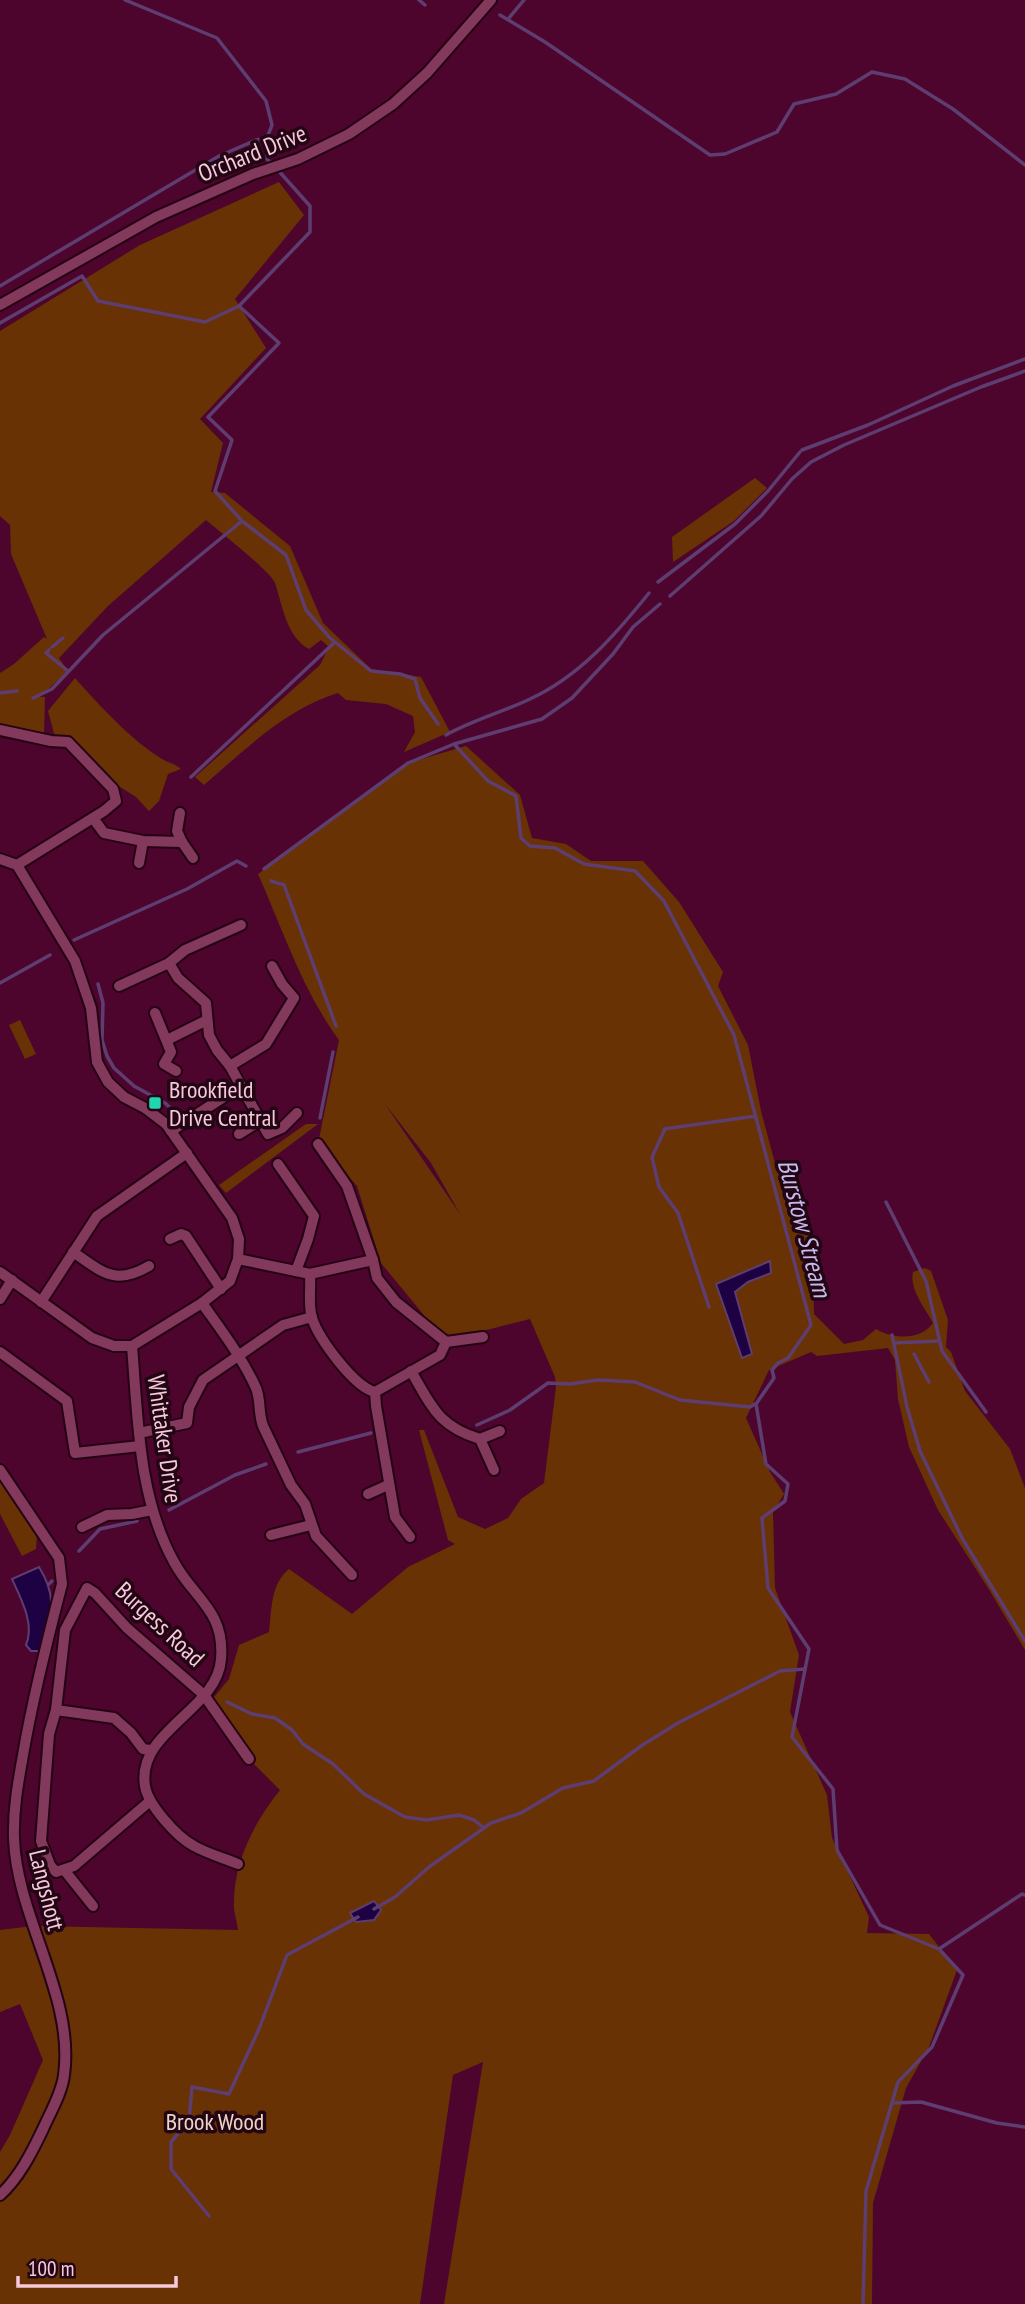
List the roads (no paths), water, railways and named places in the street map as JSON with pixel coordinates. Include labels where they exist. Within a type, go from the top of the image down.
[{"type":"street","name":"Orchard Drive","points":[[0,305],[156,216],[253,174],[298,159],[349,134],[393,104],[427,73],[491,0]]},
{"type":"street","points":[[0,730],[68,742],[113,789],[116,801],[18,866]]},
{"type":"street","points":[[180,813],[177,831],[193,858]]},
{"type":"street","points":[[93,818],[104,833],[143,841],[182,842]]},
{"type":"street","points":[[139,863],[143,841]]},
{"type":"street","points":[[0,859],[18,866],[78,968],[91,1008],[97,1062],[108,1082],[124,1097],[145,1108],[166,1124],[232,1218],[239,1239],[238,1259],[230,1281],[202,1303],[132,1346],[114,1346],[92,1338],[0,1272]]},
{"type":"street","points":[[120,986],[169,963],[175,955],[185,950],[242,925]]},
{"type":"street","points":[[169,963],[178,978],[206,1003],[209,1035],[230,1066],[268,1134],[282,1128],[297,1113]]},
{"type":"street","points":[[230,1066],[266,1044],[294,998],[272,966]]},
{"type":"street","points":[[155,1013],[171,1052],[164,1064],[176,1071]]},
{"type":"street","points":[[167,1040],[207,1020]]},
{"type":"street","points":[[266,1044],[276,1051]]},
{"type":"street","points":[[171,1131],[241,1086]]},
{"type":"street","points":[[239,1133],[260,1121]]},
{"type":"street","points":[[318,1144],[347,1186],[377,1278],[396,1302],[446,1342],[483,1337]]},
{"type":"street","points":[[41,1302],[97,1216],[187,1153]]},
{"type":"street","points":[[278,1164],[314,1216],[296,1271]]},
{"type":"street","points":[[170,1239],[181,1234],[186,1236],[221,1289]]},
{"type":"street","points":[[73,1252],[114,1277],[132,1276],[149,1266]]},
{"type":"street","points":[[238,1259],[310,1274],[373,1260]]},
{"type":"street","points":[[310,1274],[312,1317],[325,1342],[350,1374],[368,1390],[375,1392],[440,1354],[446,1342]]},
{"type":"street","points":[[0,1299],[12,1280]]},
{"type":"street","points":[[202,1303],[238,1355],[260,1398],[260,1418],[263,1426],[292,1485],[305,1504],[316,1536],[352,1575]]},
{"type":"street","points":[[139,1433],[187,1423],[189,1407],[203,1380],[283,1325],[312,1317]]},
{"type":"street","name":"Whittaker Drive","points":[[132,1346],[140,1446],[152,1510],[160,1537],[176,1566],[207,1604],[219,1630],[221,1660],[218,1674],[204,1695],[151,1750]]},
{"type":"street","points":[[0,1352],[67,1401],[75,1453],[140,1446]]},
{"type":"street","points":[[411,1371],[438,1418],[465,1434],[480,1439],[500,1431]]},
{"type":"street","points":[[375,1392],[395,1517],[410,1537]]},
{"type":"street","points":[[480,1439],[494,1470]]},
{"type":"street","name":"Langshott","points":[[0,1470],[53,1547],[62,1567],[62,1584],[34,1694],[13,1811],[16,1872],[46,1965],[66,2050],[64,2079],[42,2132],[27,2161],[0,2195]]},
{"type":"street","points":[[368,1494],[388,1486]]},
{"type":"street","points":[[82,1527],[107,1515],[152,1510]]},
{"type":"street","points":[[271,1535],[311,1525]]},
{"type":"street","name":"Burgess Road","points":[[56,1710],[65,1630],[87,1588],[95,1593],[127,1628],[204,1695]]},
{"type":"street","points":[[204,1695],[249,1759]]},
{"type":"street","points":[[150,1801],[74,1866],[56,1872],[50,1865],[41,1841],[49,1734],[56,1710],[114,1718],[131,1732],[143,1749],[151,1750],[145,1779],[150,1801],[168,1824],[192,1846],[238,1864]]},
{"type":"street","points":[[65,1871],[93,1906]]},
{"type":"waterway","name":"Burstow Stream","points":[[125,0],[217,38],[266,101],[272,125],[267,138],[267,159],[272,164]]},
{"type":"waterway","points":[[419,0],[425,5]]},
{"type":"waterway","points":[[509,18],[524,0]]},
{"type":"waterway","points":[[500,15],[545,42],[710,155],[725,154],[777,132],[794,104],[836,94],[872,72],[905,79],[953,109],[1025,165]]},
{"type":"waterway","points":[[0,286],[219,156],[267,138]]},
{"type":"waterway","name":"Burstow Stream","points":[[277,169],[310,206],[310,232],[239,306],[279,343],[208,417],[232,440],[215,491],[242,521],[286,555],[306,610],[329,637],[371,671],[400,674],[415,679],[420,698],[438,724]]},
{"type":"waterway","points":[[0,323],[82,276],[98,301],[205,322],[239,306]]},
{"type":"waterway","points":[[802,450],[868,425],[953,386],[1025,359]]},
{"type":"waterway","points":[[670,596],[761,516],[792,479],[811,462],[844,445],[1025,371]]},
{"type":"waterway","points":[[658,582],[735,524],[768,491],[800,452]]},
{"type":"waterway","points":[[33,698],[52,689],[103,635],[242,521]]},
{"type":"waterway","points":[[446,735],[548,690],[596,653],[649,593]]},
{"type":"waterway","points":[[264,869],[408,763],[454,744],[542,719],[572,698],[613,654],[633,627],[660,604]]},
{"type":"waterway","points":[[52,647],[63,638]]},
{"type":"waterway","points":[[191,777],[335,642]]},
{"type":"waterway","points":[[49,650],[46,653],[68,671]]},
{"type":"waterway","points":[[0,693],[17,691]]},
{"type":"waterway","name":"Burstow Stream","points":[[454,744],[488,781],[516,796],[521,838],[530,846],[555,848],[584,864],[635,871],[664,901],[734,1035],[811,1325],[788,1358],[772,1370],[774,1378],[756,1404],[766,1464],[788,1484],[785,1501],[762,1518],[768,1588],[809,1649],[792,1737],[833,1789],[837,1850],[880,1925],[939,1949],[963,1975],[932,2047],[898,2082],[866,2191],[863,2304]]},
{"type":"waterway","points":[[74,940],[187,889],[237,861],[246,866]]},
{"type":"waterway","points":[[271,881],[284,885],[336,1026]]},
{"type":"waterway","points":[[0,983],[50,955]]},
{"type":"waterway","points":[[98,984],[103,1003],[102,1040],[114,1068],[134,1086],[165,1103],[180,1117]]},
{"type":"waterway","points":[[320,1118],[333,1052]]},
{"type":"waterway","points":[[664,1129],[756,1116]]},
{"type":"waterway","points":[[665,1129],[652,1157],[659,1187],[678,1213],[709,1307]]},
{"type":"waterway","points":[[886,1202],[926,1281],[942,1351],[986,1412]]},
{"type":"waterway","points":[[892,1335],[907,1407],[920,1451],[962,1538],[1025,1641]]},
{"type":"waterway","points":[[894,1343],[939,1341]]},
{"type":"waterway","points":[[914,1354],[929,1382]]},
{"type":"waterway","points":[[477,1425],[510,1410],[548,1383],[570,1384],[598,1380],[635,1382],[680,1400],[750,1407],[755,1404]]},
{"type":"waterway","points":[[298,1452],[371,1433]]},
{"type":"waterway","points":[[169,1510],[235,1475],[266,1464]]},
{"type":"waterway","points":[[79,1551],[100,1529],[137,1521]]},
{"type":"waterway","points":[[49,1584],[52,1581]]},
{"type":"waterway","points":[[374,1909],[395,1897],[429,1867],[491,1823],[521,1813],[563,1788],[594,1781],[678,1723],[780,1671],[805,1669]]},
{"type":"waterway","points":[[227,1702],[252,1714],[275,1718],[292,1730],[303,1744],[333,1764],[364,1794],[405,1817],[427,1820],[459,1815],[474,1820],[484,1828]]},
{"type":"waterway","points":[[939,1949],[1022,1894],[1025,1895]]},
{"type":"waterway","points":[[209,2216],[171,2169],[171,2142],[189,2121],[192,2087],[229,2094],[259,2029],[287,1955],[358,1917]]},
{"type":"waterway","points":[[892,2103],[921,2102],[997,2123],[1025,2127]]},
{"type":"place","name":"Brookfield Drive Central","points":[[155,1103]]},
{"type":"park label","name":"Brook Wood","points":[[215,2121]]}]
